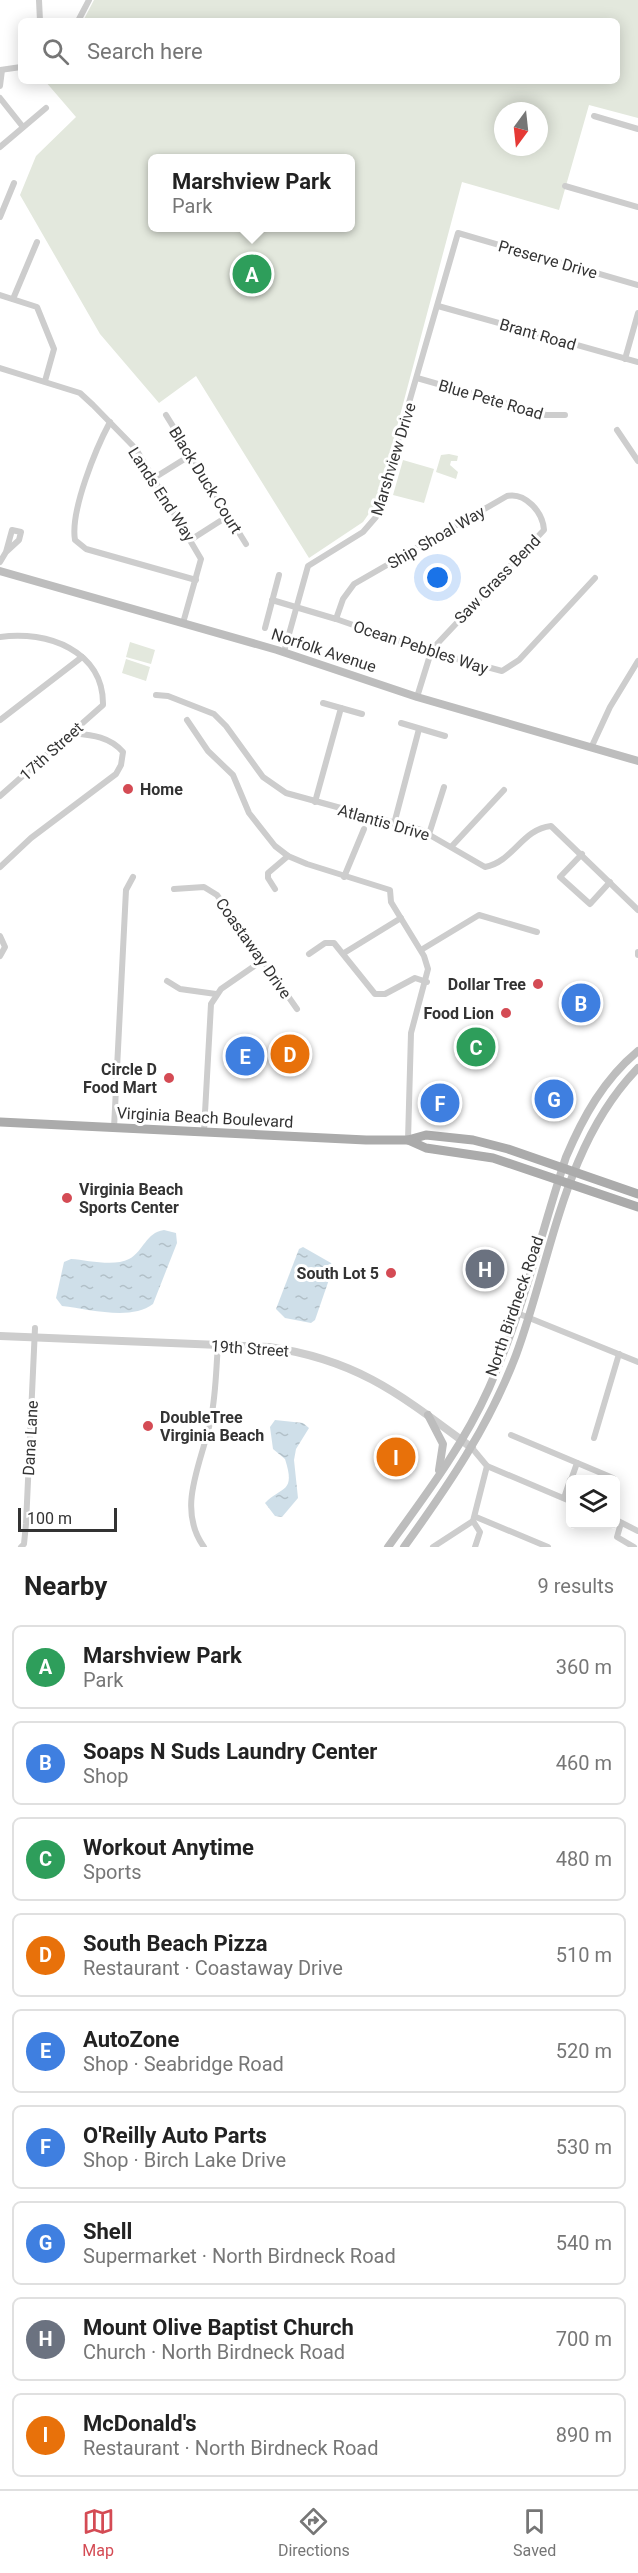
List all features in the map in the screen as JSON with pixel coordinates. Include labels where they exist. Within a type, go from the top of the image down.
[{"type":"main road","name":"Norfolk Avenue","points":[[0,571],[284,652],[417,697],[638,761]]},
{"type":"main road","name":"North Birdneck Road","points":[[388,1547],[462,1441],[489,1388],[517,1313],[563,1168],[587,1113],[606,1084],[638,1051]]},
{"type":"main road","name":"North Birdneck Road","points":[[404,1547],[472,1448],[506,1380],[529,1317],[575,1172],[601,1113],[638,1068]]},
{"type":"main road","name":"Virginia Beach Boulevard","points":[[0,1122],[408,1140],[426,1135],[461,1138],[497,1146],[638,1194]]},
{"type":"main road","name":"Virginia Beach Boulevard","points":[[408,1140],[426,1148],[493,1158],[638,1207]]},
{"type":"main road","points":[[428,1414],[443,1446],[443,1459],[437,1479]]},
{"type":"street","points":[[39,0],[40,18]]},
{"type":"street","points":[[80,18],[89,0]]},
{"type":"street","points":[[0,86],[1,70],[18,67]]},
{"type":"street","points":[[0,98],[23,127]]},
{"type":"street","points":[[0,147],[46,108]]},
{"type":"street","points":[[594,116],[638,129]]},
{"type":"street","points":[[0,216],[14,183]]},
{"type":"street","points":[[566,186],[638,207]]},
{"type":"street","name":"Preserve Drive","points":[[458,233],[638,285]]},
{"type":"street","name":"Marshview Drive","points":[[284,652],[305,574],[311,563],[363,532],[376,517],[458,233]]},
{"type":"street","points":[[12,299],[37,242]]},
{"type":"street","points":[[0,295],[37,307],[54,349],[45,381]]},
{"type":"street","name":"Brant Road","points":[[438,306],[638,362]]},
{"type":"street","points":[[625,359],[638,313]]},
{"type":"street","name":"Lands End Way","points":[[0,368],[80,393],[136,449],[192,539],[201,559],[183,623]]},
{"type":"street","name":"Blue Pete Road","points":[[417,378],[546,415],[565,415]]},
{"type":"street","name":"Black Duck Court","points":[[166,415],[246,544]]},
{"type":"street","points":[[110,422],[95,450],[75,521],[75,540],[86,549],[196,580]]},
{"type":"street","points":[[617,430],[638,461]]},
{"type":"street","points":[[154,478],[191,455]]},
{"type":"street","name":"Ship Shoal Way","points":[[336,619],[343,599],[354,584],[507,496],[518,495],[529,501],[544,525]]},
{"type":"street","points":[[192,539],[228,516]]},
{"type":"street","name":"Saw Grass Bend","points":[[417,697],[431,652],[542,534],[544,525]]},
{"type":"street","points":[[0,562],[6,552]]},
{"type":"street","points":[[265,628],[279,575]]},
{"type":"street","name":"Ocean Pebbles Way","points":[[272,600],[336,619],[431,652],[502,671],[519,660],[595,578]]},
{"type":"street","points":[[0,637],[35,636],[60,644],[82,657],[0,720]]},
{"type":"street","name":"17th Street","points":[[0,796],[103,705],[103,688],[99,677],[91,664],[82,657]]},
{"type":"street","points":[[591,748],[610,707],[638,661]]},
{"type":"street","name":"Atlantis Drive","points":[[156,695],[168,696],[214,714],[226,726],[263,777],[286,793],[429,834],[484,867],[494,865],[504,859],[531,832],[551,826],[582,854]]},
{"type":"street","points":[[323,703],[362,714]]},
{"type":"street","name":"Atlantis Drive","points":[[315,802],[341,708]]},
{"type":"street","points":[[187,720],[208,751],[233,775],[249,813],[259,828],[288,856],[344,877],[390,890],[391,902],[421,950],[428,969],[427,982],[417,1005],[411,1033],[408,1140]]},
{"type":"street","points":[[401,723],[445,736]]},
{"type":"street","points":[[394,824],[419,729]]},
{"type":"street","points":[[0,867],[32,838],[116,774],[121,765],[123,752],[116,745],[97,736],[71,734]]},
{"type":"street","points":[[429,834],[444,787]]},
{"type":"street","name":"Atlantis Drive","points":[[452,846],[504,790]]},
{"type":"street","points":[[344,877],[364,829]]},
{"type":"street","points":[[610,882],[590,904],[560,877],[582,854],[610,882],[638,910]]},
{"type":"street","points":[[275,890],[267,876],[288,856]]},
{"type":"street","points":[[114,1128],[126,890],[134,877]]},
{"type":"street","name":"Coastaway Drive","points":[[174,889],[204,887],[214,891],[297,1009]]},
{"type":"street","points":[[421,950],[479,915],[537,932]]},
{"type":"street","points":[[344,953],[401,918]]},
{"type":"street","points":[[0,936],[4,948],[0,956]]},
{"type":"street","points":[[309,954],[330,942],[338,945],[375,994],[385,994],[415,978],[427,982]]},
{"type":"street","points":[[204,1131],[207,1037],[211,1004],[216,994],[263,960]]},
{"type":"street","points":[[166,981],[180,989],[216,994]]},
{"type":"street","points":[[630,1058],[638,1068]]},
{"type":"street","points":[[517,1313],[638,1362]]},
{"type":"street","name":"Dana Lane","points":[[21,1547],[24,1544],[26,1524],[35,1328]]},
{"type":"street","name":"19th Street","points":[[0,1336],[291,1350],[333,1361],[374,1378],[428,1414],[472,1448]]},
{"type":"street","points":[[204,1547],[193,1523],[191,1500],[212,1415],[218,1345]]},
{"type":"street","points":[[594,1438],[619,1354]]},
{"type":"street","points":[[512,1435],[607,1475]]},
{"type":"street","points":[[472,1448],[487,1466],[566,1499]]},
{"type":"street","points":[[573,1475],[577,1463]]},
{"type":"street","points":[[475,1547],[480,1532],[475,1519],[487,1466]]},
{"type":"street","points":[[433,1547],[475,1519]]},
{"type":"street","points":[[475,1519],[548,1547]]},
{"type":"street","points":[[620,1523],[638,1531]]},
{"type":"street","points":[[618,1529],[617,1537],[634,1547]]},
{"type":"shaded area","points":[[94,0],[638,0],[638,118],[589,105],[559,210],[462,182],[377,502],[363,522],[309,558],[196,376],[159,403],[100,334],[20,195],[36,156],[76,117],[48,84],[620,84],[620,18],[85,18]]},
{"type":"shaded area","points":[[441,455],[458,456],[457,461],[451,461],[450,465],[458,472],[456,479],[436,472]]},
{"type":"shaded area","points":[[403,460],[434,469],[424,503],[393,495]]},
{"type":"shaded area","points":[[130,642],[155,650],[151,664],[126,657]]},
{"type":"shaded area","points":[[126,659],[150,667],[146,681],[122,673]]},
{"type":"water","points":[[164,1230],[176,1233],[177,1243],[153,1304],[133,1312],[109,1313],[62,1306],[56,1298],[64,1262],[71,1259],[108,1263],[123,1261],[134,1256],[149,1238]]},
{"type":"water","points":[[303,1247],[331,1263],[333,1268],[315,1320],[311,1323],[285,1318],[276,1309],[299,1249]]},
{"type":"water","points":[[275,1420],[303,1423],[309,1428],[296,1449],[294,1460],[298,1498],[282,1517],[275,1516],[265,1503],[286,1487],[289,1478],[285,1459],[273,1449],[270,1427]]},
{"type":"place","name":"Marshview Park","points":[[252,274]]},
{"type":"place","name":"Home","points":[[128,789]]},
{"type":"place","name":"Dollar Tree","points":[[538,984]]},
{"type":"place","name":"Soaps N Suds Laundry Center","points":[[581,1003]]},
{"type":"place","name":"Food Lion","points":[[506,1013]]},
{"type":"place","name":"Workout Anytime","points":[[476,1047]]},
{"type":"place","name":"South Beach Pizza","points":[[290,1054]]},
{"type":"place","name":"AutoZone","points":[[245,1056]]},
{"type":"place","name":"Circle D Food Mart","points":[[169,1078]]},
{"type":"place","name":"Shell","points":[[554,1099]]},
{"type":"place","name":"O'Reilly Auto Parts","points":[[440,1103]]},
{"type":"place","name":"Virginia Beach Sports Center","points":[[67,1198]]},
{"type":"place","name":"Mount Olive Baptist Church","points":[[485,1269]]},
{"type":"place","name":"South Lot 5","points":[[391,1273]]},
{"type":"place","name":"DoubleTree Virginia Beach","points":[[148,1426]]},
{"type":"place","name":"McDonald's","points":[[396,1457]]}]
